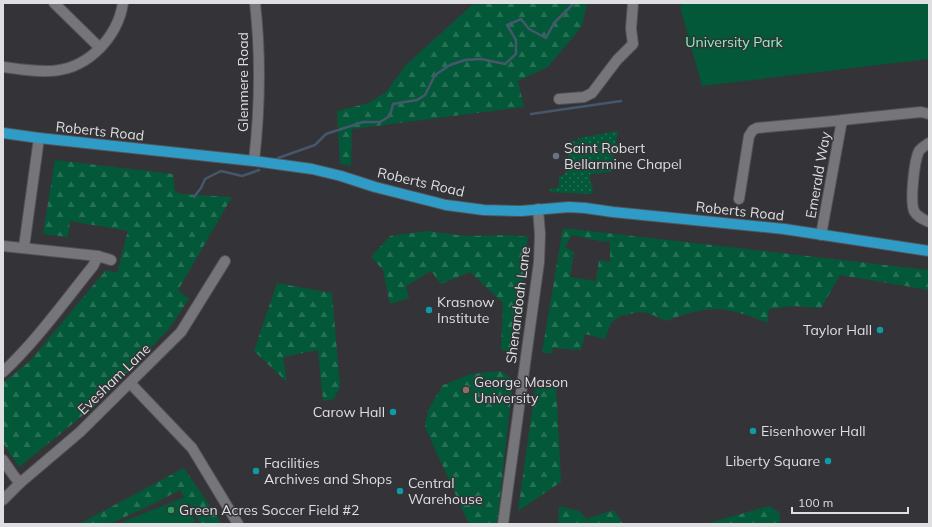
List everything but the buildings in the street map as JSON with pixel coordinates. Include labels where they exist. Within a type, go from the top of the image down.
[{"type":"main road","name":"Roberts Road","points":[[3,133],[254,161],[326,172],[375,187],[446,205],[484,210],[521,210],[558,207],[585,208],[780,229],[929,250]]},
{"type":"street","points":[[54,3],[100,48]]},
{"type":"street","points":[[3,68],[40,72],[60,70],[74,66],[86,60],[100,48],[113,32],[120,17],[123,3]]},
{"type":"street","name":"Glenmere Road","points":[[254,161],[258,124],[260,76],[255,3]]},
{"type":"street","points":[[559,99],[584,97],[592,93],[617,60],[634,44],[631,29],[633,3]]},
{"type":"street","points":[[739,199],[749,136],[753,130],[757,128],[922,112],[929,114]]},
{"type":"street","name":"Emerald Way","points":[[821,235],[843,120]]},
{"type":"street","points":[[24,247],[39,138]]},
{"type":"street","points":[[929,143],[920,151],[916,161],[912,195],[914,210],[919,218],[929,222]]},
{"type":"street","name":"Shenandoah Lane","points":[[503,524],[539,262],[540,234],[538,209]]},
{"type":"street","points":[[3,246],[24,247],[98,256],[111,260]]},
{"type":"street","points":[[3,372],[22,353],[50,320],[93,266],[98,256]]},
{"type":"street","name":"Evesham Lane","points":[[3,500],[20,483],[80,432],[181,332],[225,261]]},
{"type":"street","points":[[130,383],[192,448],[238,524]]},
{"type":"street","points":[[3,460],[20,483]]},
{"type":"green space","points":[[486,3],[587,3],[582,26],[548,67],[518,81],[524,107],[352,129],[351,166],[340,164],[337,111],[369,103],[386,92],[406,65],[472,5]]},
{"type":"green space","name":"University Park","points":[[683,3],[929,3],[929,59],[702,86],[680,7]]},
{"type":"green space","points":[[618,131],[616,142],[618,146],[614,151],[611,172],[590,174],[593,194],[550,192],[550,189],[557,188],[559,185],[559,177],[564,175],[566,171],[569,171],[569,161],[567,161],[567,157],[570,141],[578,142],[578,138]]},
{"type":"green space","points":[[55,160],[173,174],[175,191],[181,194],[232,197],[178,290],[189,299],[168,330],[92,408],[19,467],[3,443],[3,383],[30,361],[106,270],[117,273],[128,231],[70,221],[68,237],[43,234]]},
{"type":"green space","points":[[563,228],[929,270],[929,290],[840,275],[821,308],[792,306],[769,309],[767,323],[756,318],[723,309],[697,311],[666,321],[648,313],[639,312],[620,316],[611,323],[605,339],[585,334],[581,350],[553,348],[552,354],[542,352]],"holes":[[[572,235],[604,242],[610,241],[610,262],[599,260],[596,281],[570,277],[574,252],[565,247]]]},
{"type":"green space","points":[[426,231],[465,236],[511,235],[528,237],[514,352],[501,350],[503,303],[470,272],[441,284],[431,271],[406,286],[409,298],[390,304],[383,270],[371,257],[390,236]]},
{"type":"green space","points":[[277,283],[332,293],[340,386],[334,399],[323,401],[318,350],[283,357],[287,382],[254,351]]},
{"type":"green space","points":[[501,371],[513,380],[497,524],[469,524],[425,427],[428,410],[443,385],[471,374]]},
{"type":"green space","points":[[556,383],[561,482],[518,511],[535,389]]},
{"type":"green space","points":[[184,468],[222,524],[201,524],[180,490],[109,524],[79,524]]},
{"type":"green space","name":"Green Acres Soccer Field #2","points":[[185,497],[196,524],[117,524]]},
{"type":"green space","points":[[559,506],[579,511],[587,519],[614,510],[623,524],[558,524]]},
{"type":"green space","points":[[769,506],[779,512],[781,524],[705,524]]},
{"type":"waterway","points":[[278,158],[315,145],[326,134],[363,122],[380,122],[390,116],[393,104],[417,100],[425,95],[435,75],[450,65],[465,60],[481,59],[505,64],[516,54],[516,40],[507,25],[521,19],[529,29],[546,38],[554,23],[574,3]]},
{"type":"waterway","points":[[531,114],[621,101]]},
{"type":"waterway","points":[[194,197],[201,188],[205,179],[221,171],[242,176],[259,170]]},
{"type":"place","name":"Saint Robert Bellarmine Chapel","points":[[556,156]]},
{"type":"place","name":"Krasnow Institute","points":[[429,310]]},
{"type":"place","name":"Taylor Hall","points":[[880,330]]},
{"type":"place","name":"George Mason University","points":[[466,390]]},
{"type":"place","name":"Carow Hall","points":[[393,412]]},
{"type":"place","name":"Eisenhower Hall","points":[[753,431]]},
{"type":"place","name":"Liberty Square","points":[[828,461]]},
{"type":"place","name":"Facilities Archives and Shops","points":[[256,471]]},
{"type":"place","name":"Central Warehouse","points":[[400,491]]},
{"type":"place","name":"Green Acres Soccer Field #2","points":[[171,510]]}]
